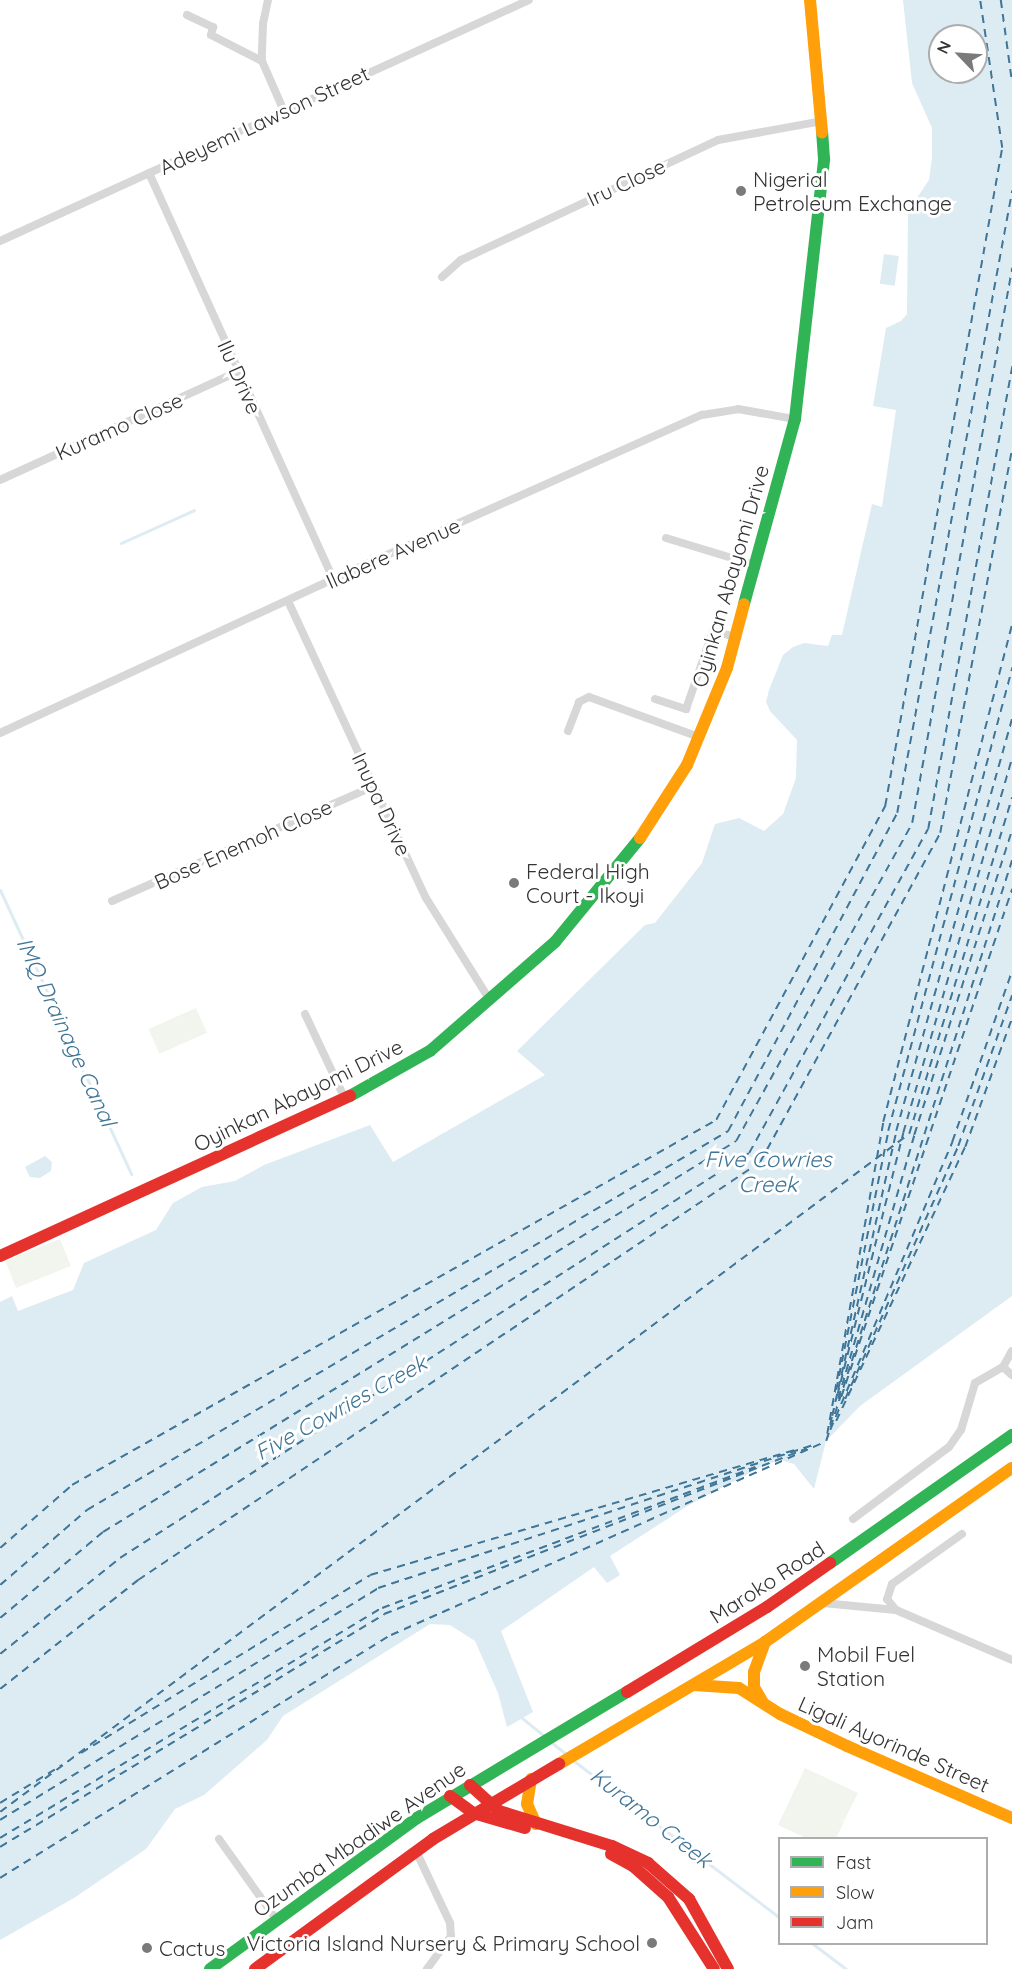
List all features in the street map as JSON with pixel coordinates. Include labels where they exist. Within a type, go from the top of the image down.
[{"type":"main road","name":"Oyinkan Abayomi Drive","points":[[0,1256],[344,1097],[430,1051],[555,942],[621,863],[671,793],[699,737],[736,637],[795,419],[817,245],[823,121],[810,0]]},
{"type":"main road","name":"Maroko Road","points":[[535,1749],[810,1578],[1012,1435]]},
{"type":"main road","points":[[693,1685],[823,1604],[1008,1472]]},
{"type":"main road","points":[[762,1702],[754,1680],[765,1642]]},
{"type":"main road","name":"Ligali Ayorinde Street","points":[[693,1685],[729,1685],[847,1746],[1012,1818]]},
{"type":"main road","name":"Ozumba Mbadiwe Avenue","points":[[255,1969],[416,1851],[473,1813],[693,1685]]},
{"type":"main road","name":"Ozumba Mbadiwe Avenue","points":[[210,1969],[276,1919],[450,1796],[535,1749]]},
{"type":"main road","points":[[531,1779],[526,1804],[536,1824]]},
{"type":"main road","points":[[470,1785],[488,1804],[536,1824],[612,1846],[648,1863],[669,1878],[688,1899],[728,1969]]},
{"type":"main road","points":[[450,1796],[473,1813],[608,1853],[633,1866],[668,1897],[714,1969]]},
{"type":"street","points":[[268,0],[262,32],[262,61],[284,111]]},
{"type":"street","name":"Adeyemi Lawson Street","points":[[0,242],[529,0]]},
{"type":"street","points":[[188,15],[213,27],[211,35],[262,61]]},
{"type":"street","name":"Iru Close","points":[[442,277],[461,260],[717,140],[823,121]]},
{"type":"street","name":"Ilu Drive","points":[[149,173],[237,372],[333,579]]},
{"type":"street","name":"Kuramo Close","points":[[0,480],[237,372]]},
{"type":"street","name":"Ilabere Avenue","points":[[0,733],[333,579],[702,415],[738,409],[795,419]]},
{"type":"street","points":[[666,538],[755,564]]},
{"type":"street","name":"Inupa Drive","points":[[288,601],[426,898],[489,999]]},
{"type":"street","points":[[655,699],[687,709],[712,631],[736,637]]},
{"type":"street","points":[[568,731],[579,702],[589,697],[699,737]]},
{"type":"street","name":"Bose Enemoh Close","points":[[112,901],[375,786]]},
{"type":"street","points":[[305,1014],[344,1097]]},
{"type":"street","points":[[853,1519],[950,1447],[961,1430],[975,1383],[1003,1367],[1012,1351]]},
{"type":"street","points":[[1003,1367],[1012,1375]]},
{"type":"street","points":[[896,1610],[886,1599],[892,1584],[962,1534]]},
{"type":"street","points":[[823,1604],[896,1610],[1012,1660]]},
{"type":"street","points":[[219,1839],[276,1919]]},
{"type":"street","points":[[416,1851],[450,1923],[451,1936],[427,1969]]},
{"type":"shaded area","points":[[196,1008],[207,1033],[159,1054],[148,1029]]},
{"type":"shaded area","points":[[60,1239],[71,1266],[16,1288],[5,1261]]},
{"type":"shaded area","points":[[805,1768],[858,1793],[844,1821],[839,1819],[844,1822],[836,1837],[804,1837],[778,1825]]},
{"type":"water","name":"Five Cowries Creek","points":[[903,0],[1012,0],[1012,1296],[860,1406],[826,1441],[814,1489],[794,1464],[781,1460],[767,1464],[689,1505],[610,1556],[620,1575],[607,1583],[594,1567],[501,1631],[533,1712],[507,1727],[498,1693],[475,1641],[450,1625],[430,1624],[283,1716],[267,1740],[204,1795],[175,1809],[146,1849],[74,1898],[0,1940],[0,1302],[12,1296],[18,1311],[73,1290],[84,1263],[156,1230],[173,1203],[202,1187],[235,1181],[264,1165],[370,1125],[393,1162],[545,1075],[517,1051],[645,925],[655,923],[702,863],[715,824],[739,818],[764,831],[783,814],[796,778],[797,740],[770,711],[766,702],[783,655],[793,647],[804,643],[828,646],[832,635],[842,635],[872,504],[882,507],[896,410],[873,406],[886,328],[901,321],[907,314],[908,211],[929,180],[932,128],[912,83]]},
{"type":"water","points":[[884,254],[899,256],[895,286],[880,284]]},
{"type":"water","points":[[45,1156],[52,1162],[51,1171],[40,1178],[30,1177],[25,1167]]},
{"type":"waterway","points":[[121,543],[194,510]]},
{"type":"waterway","name":"IMQ Drainage Canal","points":[[0,890],[131,1174]]},
{"type":"waterway","name":"Kuramo Creek","points":[[522,1718],[544,1736]]},
{"type":"waterway","name":"Kuramo Creek","points":[[551,1742],[567,1755]]},
{"type":"waterway","name":"Kuramo Creek","points":[[574,1761],[778,1916]]},
{"type":"waterway","name":"Kuramo Creek","points":[[814,1945],[846,1969]]},
{"type":"ferry route","points":[[0,1548],[72,1485],[716,1120],[885,806],[1002,148],[980,0]]},
{"type":"ferry route","points":[[1001,0],[1012,80]]},
{"type":"ferry route","points":[[0,1585],[87,1510],[728,1131],[897,813],[1012,191]]},
{"type":"ferry route","points":[[0,1618],[103,1532],[736,1141],[912,823],[1012,268]]},
{"type":"ferry route","points":[[0,1654],[120,1558],[749,1153],[928,829],[1012,365]]},
{"type":"ferry route","points":[[0,1689],[138,1580],[760,1162],[940,833],[1012,449]]},
{"type":"ferry route","points":[[827,1434],[883,1122],[1012,624]]},
{"type":"ferry route","points":[[836,1390],[888,1131],[1012,667]]},
{"type":"ferry route","points":[[832,1416],[896,1131],[1012,717]]},
{"type":"ferry route","points":[[837,1396],[903,1133],[1012,759]]},
{"type":"ferry route","points":[[0,1812],[909,1134],[1012,797]]},
{"type":"ferry route","points":[[838,1399],[914,1135],[1012,829]]},
{"type":"ferry route","points":[[0,1878],[391,1635],[826,1441],[1012,860]]},
{"type":"ferry route","points":[[841,1397],[1012,889]]},
{"type":"ferry route","points":[[830,1430],[952,1142],[1012,971]]},
{"type":"ferry route","points":[[845,1399],[958,1146],[1012,995]]},
{"type":"ferry route","points":[[836,1421],[965,1147],[1012,1018]]},
{"type":"ferry route","points":[[830,1425],[832,1415]]},
{"type":"ferry route","points":[[0,1820],[378,1588],[817,1444]]},
{"type":"ferry route","points":[[0,1847],[384,1614],[807,1448]]},
{"type":"ferry route","points":[[81,1753],[370,1575],[794,1450]]},
{"type":"ferry route","points":[[0,1838],[382,1608],[755,1467]]},
{"type":"ferry route","points":[[0,1803],[62,1765]]},
{"type":"traffic: fast","points":[[744,604],[795,419],[824,159],[822,132]]},
{"type":"traffic: fast","points":[[350,1096],[430,1051],[555,942],[640,838]]},
{"type":"traffic: fast","points":[[830,1563],[1012,1435]]},
{"type":"traffic: fast","points":[[210,1969],[417,1818],[627,1692]]},
{"type":"traffic: slow","points":[[810,0],[822,132]]},
{"type":"traffic: slow","points":[[640,838],[687,765],[727,668],[744,604]]},
{"type":"traffic: slow","points":[[559,1764],[765,1642],[1012,1468]]},
{"type":"traffic: slow","points":[[762,1701],[754,1687],[754,1672],[765,1642]]},
{"type":"traffic: slow","points":[[694,1685],[739,1688],[780,1714],[847,1746],[1012,1818]]},
{"type":"traffic: slow","points":[[531,1779],[527,1804],[536,1824]]},
{"type":"traffic: jam","points":[[0,1256],[350,1096]]},
{"type":"traffic: jam","points":[[627,1692],[767,1607],[830,1563]]},
{"type":"traffic: jam","points":[[255,1969],[433,1839],[559,1764]]},
{"type":"traffic: jam","points":[[470,1785],[499,1811],[612,1846],[648,1863],[689,1899],[728,1969]]},
{"type":"traffic: jam","points":[[450,1796],[473,1813],[525,1828]]},
{"type":"traffic: jam","points":[[611,1854],[633,1866],[668,1897],[714,1969]]},
{"type":"place","name":"Nigerial Petroleum Exchange","points":[[741,191]]},
{"type":"place","name":"Federal High Court - Ikoyi","points":[[514,883]]},
{"type":"place","name":"Mobil Fuel Station","points":[[805,1666]]},
{"type":"place","name":"Victoria Island Nursery & Primary School","points":[[652,1943]]},
{"type":"place","name":"Cactus","points":[[147,1948]]}]
